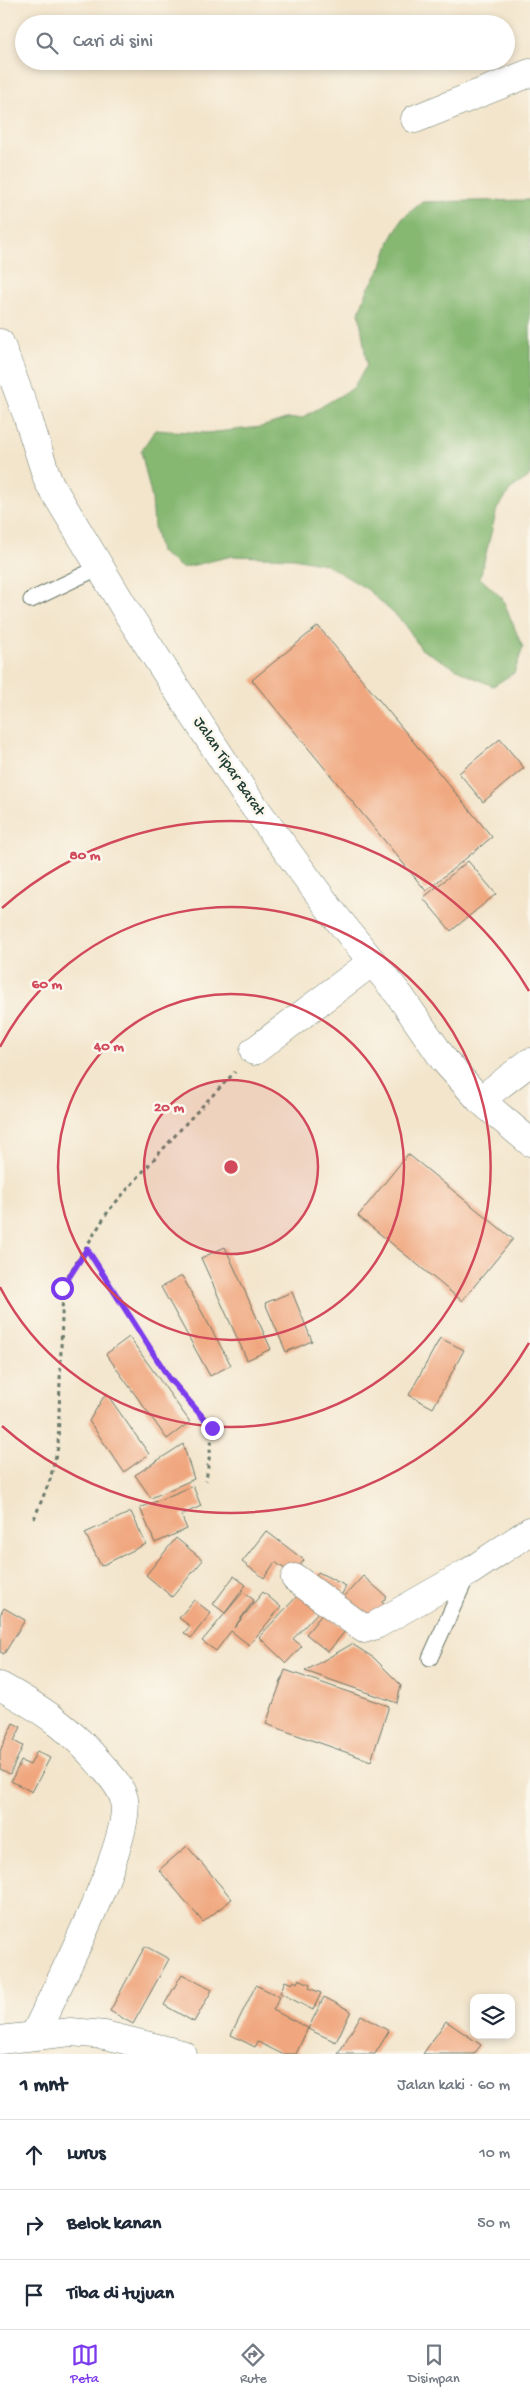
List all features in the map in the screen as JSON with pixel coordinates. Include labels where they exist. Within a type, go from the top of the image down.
[{"type":"street","points":[[415,118],[530,72]]},
{"type":"street","name":"Jalan Tipar Barat","points":[[0,343],[27,415],[48,480],[100,567],[245,794],[332,912],[400,996],[444,1060],[480,1100],[530,1142]]},
{"type":"street","points":[[254,1051],[372,962]]},
{"type":"street","points":[[480,1100],[530,1062]]},
{"type":"street","points":[[294,1578],[364,1629],[376,1625],[468,1572],[530,1531]]},
{"type":"street","points":[[0,1686],[57,1720],[91,1752],[114,1780],[124,1798],[125,1819],[110,1868],[35,2034]]},
{"type":"street","points":[[0,2040],[35,2034],[71,2032],[105,2035],[182,2054]]},
{"type":"lane","points":[[31,600],[100,567]]},
{"type":"lane","points":[[430,1658],[468,1572]]},
{"type":"path","points":[[34,1519],[50,1480],[58,1447],[62,1288],[110,1210],[187,1122],[254,1051]]},
{"type":"path","points":[[87,1249],[169,1378],[211,1426],[213,1430],[206,1481]]},
{"type":"green space","points":[[530,200],[530,476],[512,488],[497,509],[480,578],[502,598],[523,648],[514,673],[493,686],[468,675],[421,649],[405,624],[367,589],[325,564],[294,558],[232,556],[182,568],[160,552],[154,526],[152,499],[141,451],[155,430],[207,433],[261,427],[286,419],[302,418],[353,388],[367,365],[359,312],[368,289],[382,266],[390,241],[402,219],[422,202]]},
{"type":"building","points":[[318,626],[492,837],[426,891],[252,680]]},
{"type":"building","points":[[500,739],[524,768],[483,802],[459,773]]},
{"type":"building","points":[[468,861],[496,894],[451,931],[423,898]]},
{"type":"building","points":[[408,1154],[513,1239],[462,1301],[358,1216]]},
{"type":"building","points":[[225,1247],[271,1349],[247,1360],[201,1258]]},
{"type":"building","points":[[182,1276],[231,1365],[210,1376],[161,1287]]},
{"type":"building","points":[[292,1292],[312,1341],[286,1352],[265,1303]]},
{"type":"building","points":[[129,1337],[190,1422],[167,1439],[106,1354]]},
{"type":"building","points":[[440,1338],[464,1350],[433,1408],[409,1395]]},
{"type":"building","points":[[106,1393],[149,1454],[124,1472],[89,1421]]},
{"type":"building","points":[[183,1444],[194,1479],[151,1498],[135,1475]]},
{"type":"building","points":[[193,1486],[201,1506],[181,1515],[187,1529],[155,1543],[140,1508]]},
{"type":"building","points":[[131,1512],[146,1544],[101,1566],[85,1533]]},
{"type":"building","points":[[266,1531],[304,1560],[293,1575],[275,1562],[264,1578],[242,1562]]},
{"type":"building","points":[[176,1538],[203,1560],[172,1597],[146,1575]]},
{"type":"building","points":[[318,1572],[346,1586],[339,1600],[311,1585]]},
{"type":"building","points":[[234,1576],[246,1585],[225,1613],[213,1604]]},
{"type":"building","points":[[363,1576],[387,1597],[382,1602],[386,1607],[366,1621],[342,1599]]},
{"type":"building","points":[[243,1592],[254,1600],[234,1628],[263,1592],[281,1607],[249,1645],[231,1631],[216,1651],[202,1641]]},
{"type":"building","points":[[300,1593],[319,1611],[293,1639],[302,1646],[286,1663],[259,1637]]},
{"type":"building","points":[[194,1600],[211,1613],[191,1638],[184,1633],[190,1626],[179,1618]]},
{"type":"building","points":[[4,1608],[25,1620],[4,1654],[0,1652],[0,1615]]},
{"type":"building","points":[[324,1612],[346,1630],[328,1652],[306,1634]]},
{"type":"building","points":[[352,1644],[374,1658],[401,1685],[397,1703],[305,1671]]},
{"type":"building","points":[[285,1670],[389,1706],[371,1761],[266,1724]]},
{"type":"building","points":[[13,1723],[21,1727],[14,1741],[23,1746],[10,1774],[0,1769],[0,1751]]},
{"type":"building","points":[[37,1751],[50,1758],[32,1792],[11,1781],[21,1761],[30,1765]]},
{"type":"building","points":[[187,1846],[232,1899],[203,1922],[159,1870]]},
{"type":"building","points":[[145,1946],[169,1959],[133,2024],[110,2011]]},
{"type":"building","points":[[182,1974],[212,1990],[194,2022],[164,2005]]},
{"type":"building","points":[[299,1979],[310,1984],[309,1988],[321,1993],[313,2010],[280,1993],[285,1981],[292,1984],[294,1981],[297,1983]]},
{"type":"building","points":[[256,1985],[280,1997],[273,2010],[308,2028],[296,2054],[282,2054],[258,2042],[255,2047],[231,2035]]},
{"type":"building","points":[[324,1997],[351,2011],[336,2042],[308,2029]]},
{"type":"building","points":[[361,2015],[389,2031],[375,2054],[338,2054]]},
{"type":"building","points":[[446,2021],[481,2045],[474,2054],[423,2054]]},
{"type":"route","points":[[62,1288],[87,1249],[169,1378],[212,1428]]}]
